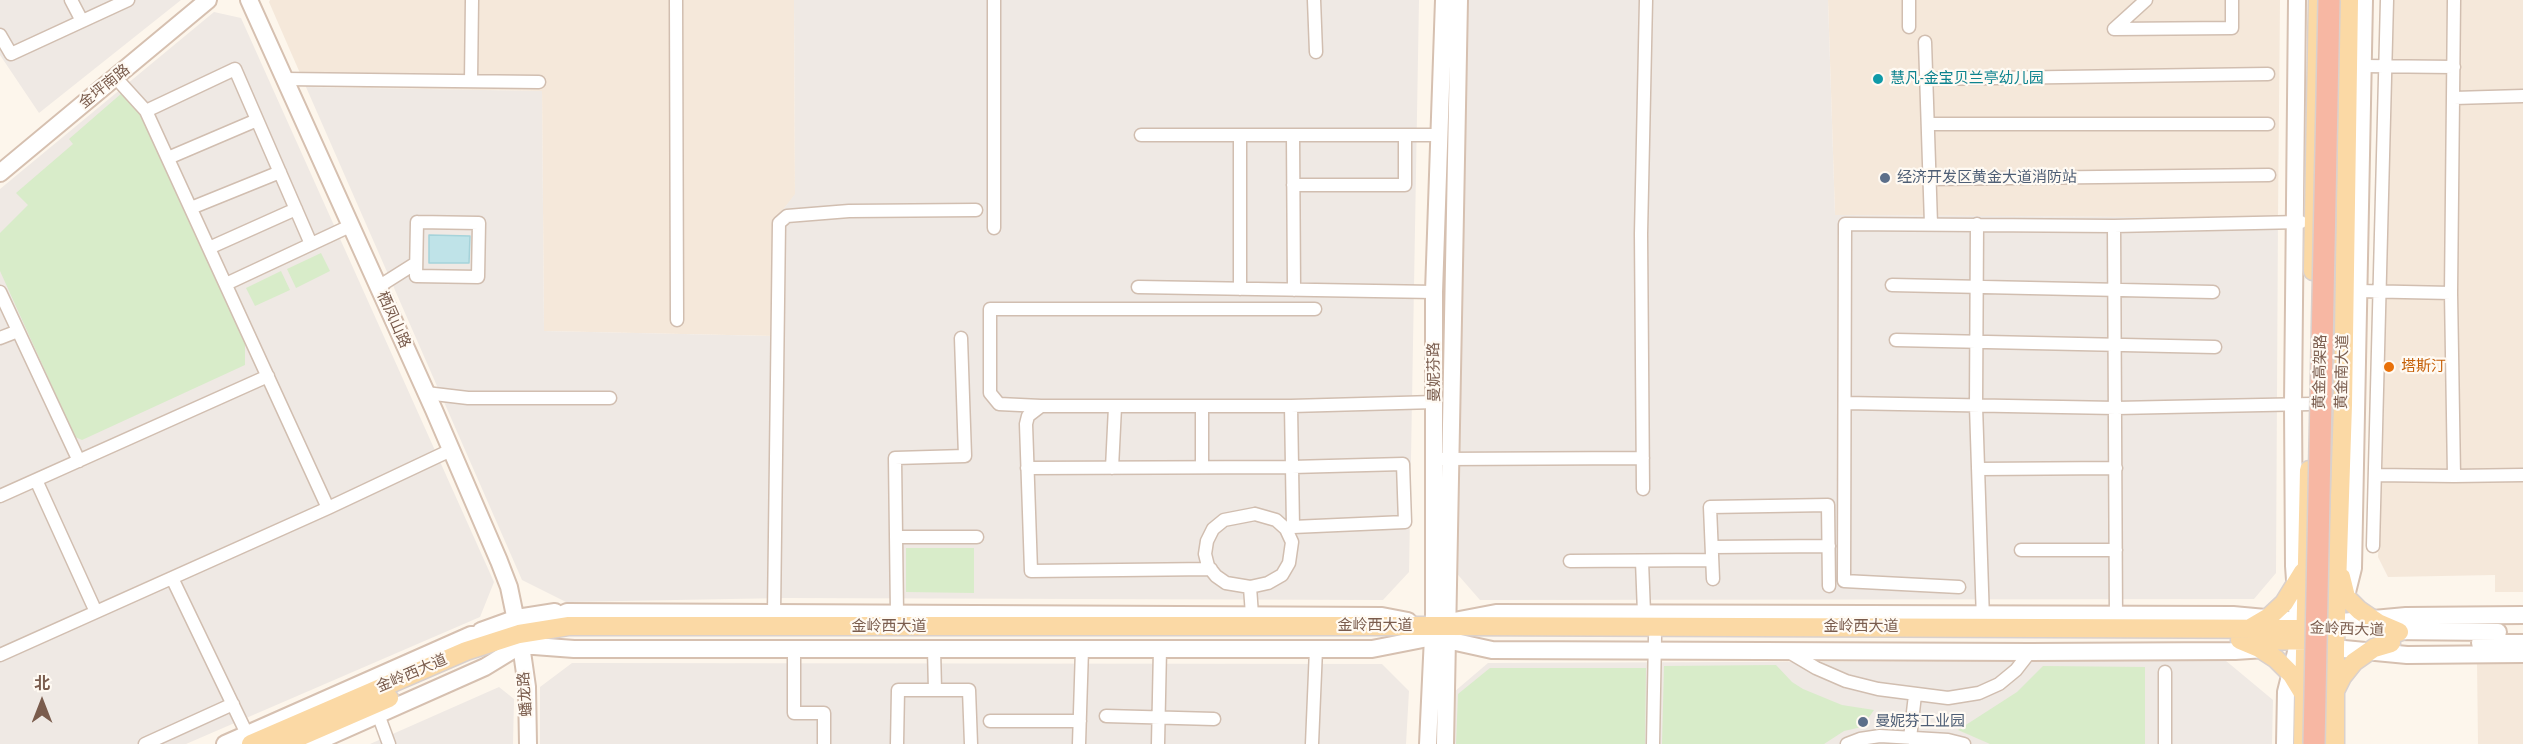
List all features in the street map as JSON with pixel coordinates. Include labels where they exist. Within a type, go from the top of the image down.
[{"type":"highway","name":"黄金高架路","points":[[2314,744],[2329,0]]},
{"type":"highway","name":"黄金高架路","points":[[2328,744],[2340,0]]},
{"type":"main road","name":"黄金南大道","points":[[2303,744],[2301,635],[2307,559],[2302,404],[2314,222],[2318,0]]},
{"type":"main road","name":"黄金南大道","points":[[2335,744],[2338,685],[2349,0]]},
{"type":"main road","points":[[2303,693],[2290,674],[2261,649],[2252,629],[2284,603],[2295,588],[2307,559]]},
{"type":"main road","points":[[2338,685],[2354,662],[2395,637],[2371,620],[2346,597],[2341,584],[2339,559]]},
{"type":"main road","name":"金岭西大道","points":[[249,739],[466,651],[569,626],[1442,632],[1983,621],[2116,622],[2252,629],[2301,635],[2338,635]]},
{"type":"main road","name":"金岭西大道","points":[[1442,632],[1655,644],[2252,629]]},
{"type":"main road","name":"金岭西大道","points":[[283,744],[471,662],[519,638]]},
{"type":"street","points":[[71,0],[81,21]]},
{"type":"street","points":[[0,35],[11,54],[128,0]]},
{"type":"street","name":"金坪南路","points":[[0,173],[208,0]]},
{"type":"street","name":"栖凤山路","points":[[249,0],[499,561],[508,587],[519,638]]},
{"type":"street","points":[[471,81],[472,0]]},
{"type":"street","points":[[676,0],[677,320]]},
{"type":"street","points":[[994,0],[994,228]]},
{"type":"street","points":[[1314,0],[1316,52]]},
{"type":"street","name":"曼妮芬路","points":[[1443,459],[1435,402],[1434,292],[1444,0]]},
{"type":"street","name":"曼妮芬路","points":[[1445,744],[1442,632],[1443,459],[1459,0]]},
{"type":"street","points":[[1643,489],[1641,234],[1646,0]]},
{"type":"street","points":[[1909,0],[1909,27]]},
{"type":"street","points":[[2146,0],[2114,29],[2232,28],[2232,0]]},
{"type":"street","points":[[2285,744],[2286,692],[2301,635],[2295,588],[2302,404],[2295,222],[2297,0]]},
{"type":"street","points":[[2338,635],[2353,568],[2364,0]]},
{"type":"street","points":[[2373,546],[2386,0]]},
{"type":"street","points":[[2454,0],[2451,293],[2454,476]]},
{"type":"street","points":[[1925,42],[1931,224]]},
{"type":"street","points":[[2363,66],[2454,68]]},
{"type":"street","points":[[146,111],[235,69],[311,244]]},
{"type":"street","points":[[1926,79],[2268,74]]},
{"type":"street","points":[[116,78],[146,111],[328,508]]},
{"type":"street","points":[[284,79],[538,82]]},
{"type":"street","points":[[2454,98],[2523,96]]},
{"type":"street","points":[[168,158],[257,120]]},
{"type":"street","points":[[1928,124],[2268,124]]},
{"type":"street","points":[[1141,135],[1439,135]]},
{"type":"street","points":[[1293,135],[1294,290]]},
{"type":"street","points":[[1293,185],[1405,185],[1405,135]]},
{"type":"street","points":[[1240,136],[1240,289]]},
{"type":"street","points":[[191,208],[280,172]]},
{"type":"street","points":[[1929,179],[2269,175]]},
{"type":"street","points":[[209,248],[296,209]]},
{"type":"street","points":[[774,613],[779,223],[787,216],[849,211],[976,210]]},
{"type":"street","points":[[417,222],[479,223],[478,276],[416,276],[416,263],[417,222]]},
{"type":"street","points":[[1959,587],[1844,580],[1845,224],[2114,226],[2314,222]]},
{"type":"street","points":[[225,744],[249,739],[471,636],[519,638],[574,649],[1372,649],[1442,632],[1496,613],[1644,613],[1983,621],[1976,406],[1977,224]]},
{"type":"street","points":[[226,284],[350,226]]},
{"type":"street","points":[[2114,226],[2116,622]]},
{"type":"street","points":[[378,287],[416,263]]},
{"type":"street","points":[[1892,285],[2213,292]]},
{"type":"street","points":[[1138,287],[1434,292]]},
{"type":"street","points":[[2358,291],[2451,293]]},
{"type":"street","points":[[0,292],[79,460]]},
{"type":"street","points":[[1316,309],[990,309],[990,393],[999,404],[1041,406],[1202,407],[1435,402]]},
{"type":"street","points":[[0,338],[18,331]]},
{"type":"street","points":[[897,614],[895,458],[965,456],[961,338]]},
{"type":"street","points":[[1896,340],[2216,347]]},
{"type":"street","points":[[0,496],[268,376]]},
{"type":"street","points":[[426,393],[468,398],[610,398]]},
{"type":"street","points":[[1845,403],[2116,408],[2302,404]]},
{"type":"street","points":[[1041,406],[1028,416],[1026,424],[1031,571],[1210,569]]},
{"type":"street","points":[[1027,468],[1292,467],[1402,464],[1405,522],[1290,529],[1262,514],[1237,516],[1224,520],[1213,528],[1207,541],[1205,554],[1210,569],[1226,583],[1250,586],[1276,579],[1286,569],[1292,549],[1290,529],[1292,467],[1291,406]]},
{"type":"street","points":[[1112,468],[1115,407]]},
{"type":"street","points":[[1202,407],[1202,466]]},
{"type":"street","points":[[0,655],[328,508],[451,450]]},
{"type":"street","points":[[1443,459],[1643,458]]},
{"type":"street","points":[[1978,469],[2116,468]]},
{"type":"street","points":[[2375,475],[2523,475]]},
{"type":"street","points":[[36,480],[96,612]]},
{"type":"street","points":[[1713,579],[1710,507],[1828,505],[1829,586]]},
{"type":"street","points":[[896,537],[977,537]]},
{"type":"street","points":[[1570,561],[1642,561],[1829,546]]},
{"type":"street","points":[[2021,550],[2116,550]]},
{"type":"street","points":[[1642,561],[1644,613]]},
{"type":"street","points":[[172,578],[249,739]]},
{"type":"street","points":[[1250,586],[1252,615]]},
{"type":"street","points":[[312,744],[485,667],[519,638],[567,612],[1382,616],[1442,632],[1492,650],[1655,644],[1788,651],[2030,652],[2261,649],[2301,635]]},
{"type":"street","points":[[2338,635],[2371,620],[2406,616],[2523,615]]},
{"type":"street","name":"曼妮芬路","points":[[1428,744],[1442,632]]},
{"type":"street","name":"金岭西大道","points":[[2395,637],[2523,632]]},
{"type":"street","points":[[2338,635],[2369,651],[2407,655],[2523,654]]},
{"type":"street","name":"金岭西大道","points":[[2338,635],[2523,643]]},
{"type":"street","name":"蟠龙路","points":[[519,638],[527,687],[528,744]]},
{"type":"street","points":[[1653,744],[1655,644]]},
{"type":"street","points":[[794,649],[794,713],[824,713],[824,744]]},
{"type":"street","points":[[934,649],[935,690]]},
{"type":"street","points":[[1079,744],[1082,649]]},
{"type":"street","points":[[1158,744],[1160,649]]},
{"type":"street","points":[[1312,744],[1316,649]]},
{"type":"street","points":[[1788,651],[1816,669],[1846,681],[1915,695],[1948,698],[1979,693],[2008,677],[2030,652]]},
{"type":"street","points":[[2165,672],[2166,744]]},
{"type":"street","points":[[2338,685],[2344,744]]},
{"type":"street","points":[[897,744],[898,690],[969,690],[971,744]]},
{"type":"street","points":[[1910,738],[1915,695]]},
{"type":"street","points":[[145,744],[233,704]]},
{"type":"street","points":[[378,714],[389,744]]},
{"type":"street","points":[[1106,716],[1214,719]]},
{"type":"street","points":[[990,721],[1080,721]]},
{"type":"street","points":[[1848,744],[1870,737],[1948,740],[1964,744]]},
{"type":"shaded area","points":[[0,0],[181,0],[39,113],[0,55]]},
{"type":"shaded area","points":[[270,0],[794,0],[795,195],[775,220],[773,336],[544,331],[542,91],[306,87]]},
{"type":"shaded area","points":[[794,0],[1419,0],[1409,572],[1383,600],[785,598],[566,602],[522,580],[306,87],[542,91],[544,331],[773,336],[775,220],[795,194]]},
{"type":"shaded area","points":[[1462,0],[1828,0],[1835,215],[2278,218],[2276,573],[2254,599],[1480,600],[1452,568]]},
{"type":"shaded area","points":[[1828,0],[2280,0],[2278,218],[1835,215]]},
{"type":"shaded area","points":[[2392,0],[2523,0],[2523,592],[2495,592],[2495,575],[2388,577],[2378,557],[2382,479]]},
{"type":"shaded area","points":[[214,12],[241,18],[494,582],[480,617],[186,744],[0,744],[0,189]]},
{"type":"shaded area","name":"曼妮芬工业园","points":[[2225,660],[2273,700],[2272,744],[1452,744],[1454,692],[1488,663]]},
{"type":"shaded area","points":[[2477,661],[2523,661],[2523,744],[2478,744]]},
{"type":"shaded area","points":[[572,663],[1382,664],[1409,691],[1406,744],[540,744],[540,687]]},
{"type":"shaded area","points":[[499,687],[514,699],[513,744],[370,744]]},
{"type":"green space","points":[[122,93],[147,123],[245,340],[245,365],[82,440],[75,437],[0,271],[0,233],[28,205],[16,193],[73,144],[69,139]]},
{"type":"green space","points":[[321,253],[330,271],[296,288],[287,269]]},
{"type":"green space","points":[[281,271],[290,290],[255,306],[246,288]]},
{"type":"green space","points":[[906,548],[974,548],[974,593],[906,592]]},
{"type":"green space","points":[[1776,665],[1792,682],[1803,689],[1842,705],[1874,710],[1862,727],[1844,731],[1824,744],[1662,744],[1664,666]]},
{"type":"green space","points":[[2043,666],[2145,667],[2145,744],[1990,744],[1958,730],[2017,692]]},
{"type":"green space","points":[[1490,668],[1646,668],[1645,744],[1456,744],[1458,694]]},
{"type":"water","points":[[429,235],[470,236],[469,263],[429,263]]},
{"type":"place","name":"慧凡-金宝贝兰亭幼儿园","points":[[1878,79]]},
{"type":"place","name":"经济开发区黄金大道消防站","points":[[1885,178]]},
{"type":"place","name":"塔斯汀","points":[[2389,367]]},
{"type":"place","name":"曼妮芬工业园","points":[[1863,722]]}]
